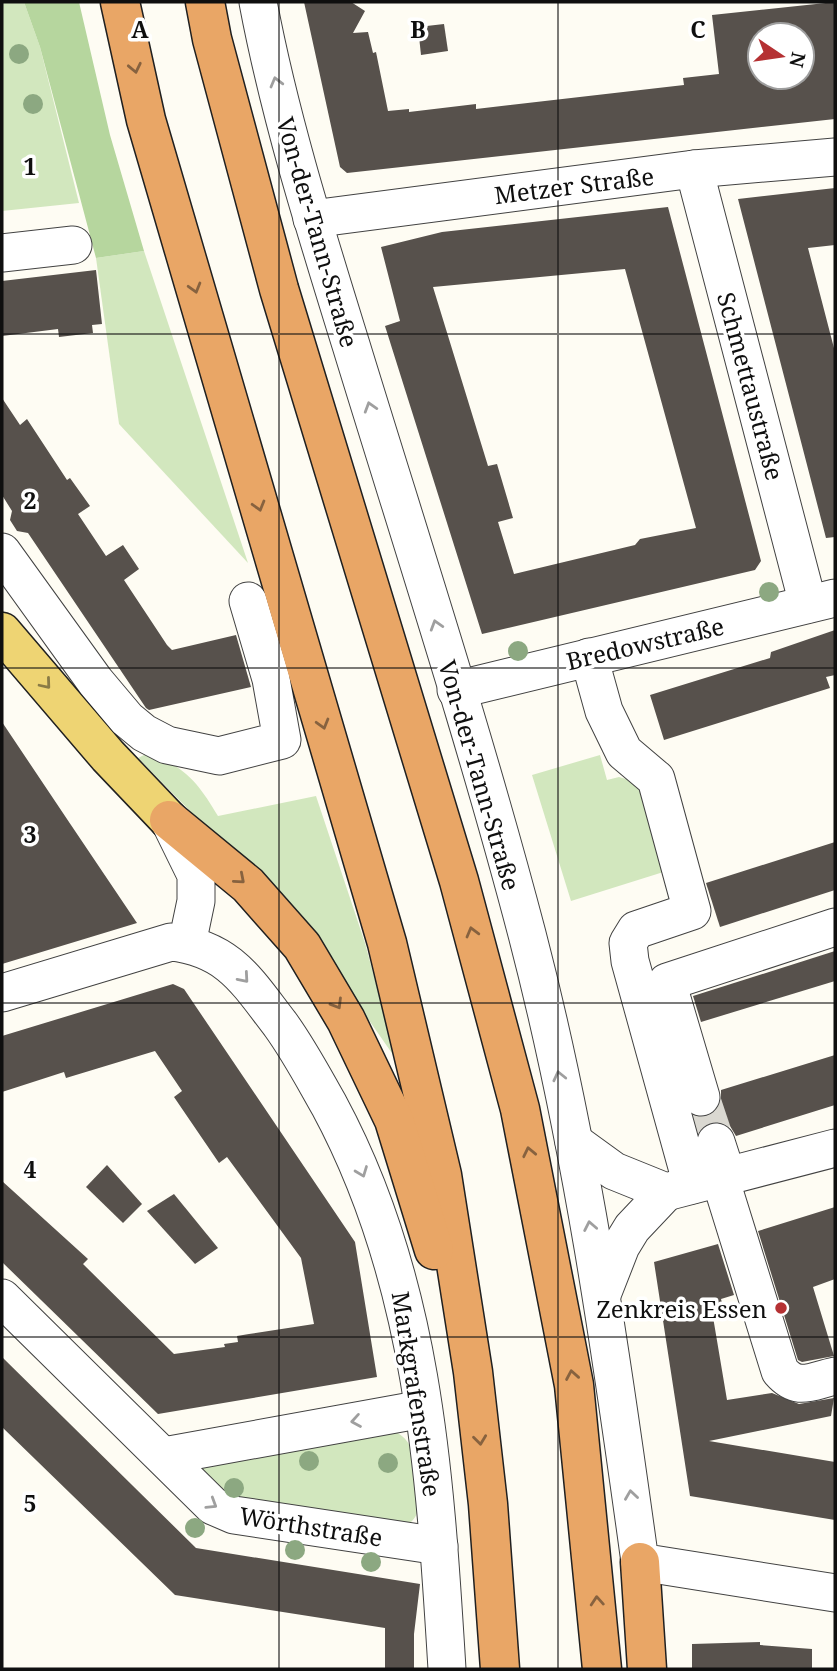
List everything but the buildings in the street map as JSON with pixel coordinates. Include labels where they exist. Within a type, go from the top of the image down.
[{"type":"highway","points":[[120,2],[146,120],[387,943],[442,1175],[473,1372],[488,1504],[500,1669]]},
{"type":"highway","points":[[205,2],[212,39],[279,289],[458,881],[520,1110],[574,1385],[602,1669]]},
{"type":"highway","points":[[169,820],[248,885],[302,946],[346,1020],[394,1120],[473,1372]]},
{"type":"highway","points":[[640,1562],[648,1669]]},
{"type":"main road","points":[[2,632],[108,756],[169,820]]},
{"type":"street","name":"Von-der-Tann-Straße","points":[[258,2],[267,48],[312,219],[456,690],[527,935],[574,1143],[603,1293],[640,1562]]},
{"type":"street","name":"Metzer Straße","points":[[312,219],[694,169],[835,157]]},
{"type":"street","name":"Schmettaustraße","points":[[694,169],[821,601]]},
{"type":"street","points":[[2,253],[73,245]]},
{"type":"street","points":[[2,552],[94,681],[127,719],[144,733],[167,745],[219,756],[282,740],[271,679],[248,601]]},
{"type":"street","name":"Bredowstraße","points":[[456,690],[821,601]]},
{"type":"street","points":[[589,657],[604,711],[624,752],[656,779],[692,912],[636,930],[628,943],[630,961],[701,1183],[780,1371],[790,1382],[797,1385],[835,1376]]},
{"type":"street","points":[[2,993],[171,943],[187,944],[196,901],[196,875],[169,820]]},
{"type":"street","points":[[701,1097],[667,982],[835,927]]},
{"type":"street","name":"Markgrafenstraße","points":[[187,944],[208,949],[226,960],[244,978],[297,1047],[354,1151],[389,1242],[411,1328],[423,1409],[439,1546],[447,1669]]},
{"type":"street","points":[[701,1183],[716,1142]]},
{"type":"street","points":[[574,1143],[614,1171],[701,1183]]},
{"type":"street","points":[[603,1293],[621,1246],[632,1228],[701,1183],[835,1148]]},
{"type":"street","name":"Wörthstraße","points":[[2,1298],[164,1457],[193,1490],[213,1506],[234,1515],[439,1546]]},
{"type":"street","points":[[164,1457],[203,1447],[423,1409]]},
{"type":"street","points":[[640,1562],[835,1592]]},
{"type":"green space","points":[[2,2],[24,2],[40,47],[79,203],[2,211]]},
{"type":"green space","points":[[24,2],[79,2],[110,135],[144,251],[96,258],[40,47]]},
{"type":"green space","points":[[144,251],[248,563],[119,424],[96,258]]},
{"type":"green space","points":[[146,754],[171,763],[189,777],[218,816],[316,796],[365,943],[396,1059],[304,927],[138,758]]},
{"type":"green space","points":[[600,755],[607,780],[619,777],[650,786],[673,869],[571,901],[532,775]]},
{"type":"green space","points":[[390,1429],[410,1445],[418,1491],[419,1505],[415,1517],[411,1522],[399,1525],[350,1521],[216,1492],[200,1466]]},
{"type":"tunnel","points":[[701,1097],[716,1142]]},
{"type":"place","name":"Zenkreis Essen","points":[[781,1308]]}]
